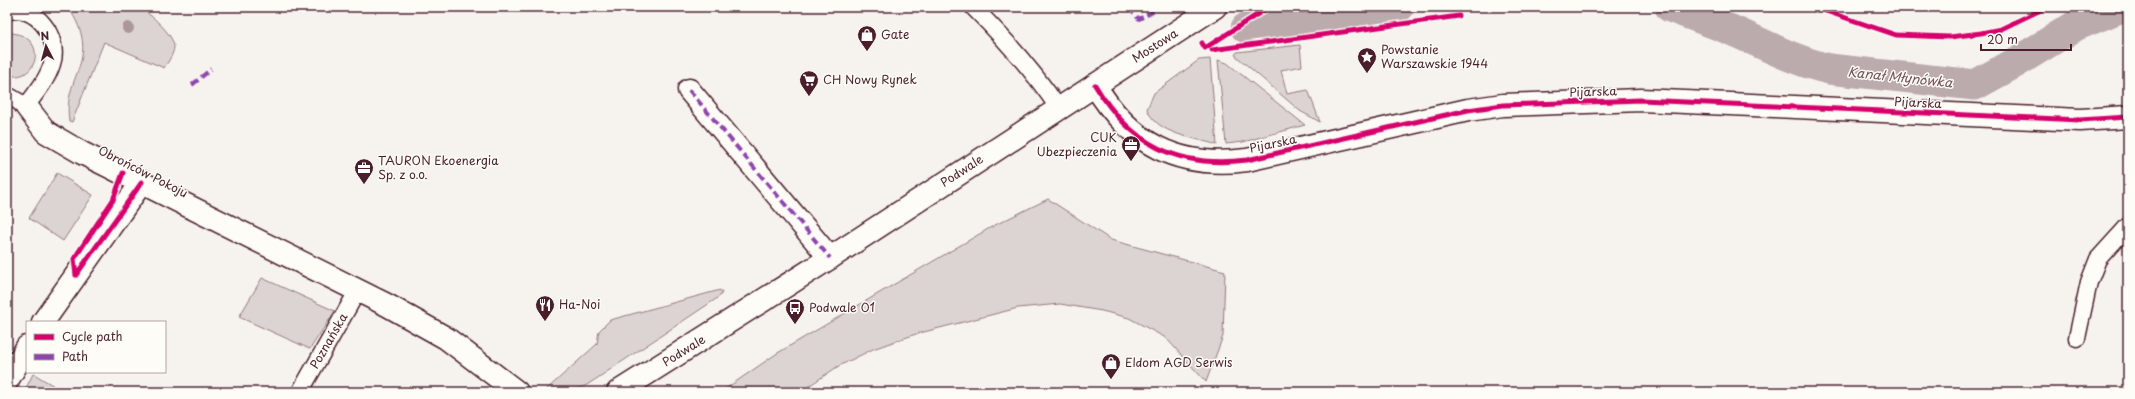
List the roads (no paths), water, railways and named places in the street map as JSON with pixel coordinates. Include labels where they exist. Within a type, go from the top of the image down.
[{"type":"street","name":"Mostowa","points":[[1095,85],[1216,7]]},
{"type":"street","name":"Podwale","points":[[618,392],[830,258],[1095,85]]},
{"type":"street","name":"Pijarska","points":[[1095,85],[1106,105],[1135,135],[1170,154],[1208,162],[1226,163],[1484,114],[1503,105],[1641,100],[2080,120],[2128,117]]},
{"type":"street","points":[[689,90],[830,258]]},
{"type":"street","name":"Obrońców Pokoju","points":[[26,106],[46,132],[142,182],[358,290],[446,338],[517,392]]},
{"type":"street","points":[[44,321],[142,182]]},
{"type":"street","points":[[7,381],[26,348]]},
{"type":"lane","points":[[973,7],[1007,41],[1036,74],[1059,109]]},
{"type":"lane","points":[[7,12],[13,10],[22,11],[35,16],[46,26],[51,35],[53,50],[53,63],[42,85],[26,106],[7,95]]},
{"type":"lane","points":[[2077,338],[2090,282],[2098,259],[2128,226]]},
{"type":"lane","name":"Poznańska","points":[[300,392],[358,290]]},
{"type":"waterway","name":"Kanał Młynówka","points":[[1246,28],[1399,7]]},
{"type":"waterway","name":"Kanał Młynówka","points":[[1670,7],[1731,30],[1791,57],[1816,66],[1829,69],[1975,85],[2015,63],[2075,26],[2122,7]]},
{"type":"place","name":"Gate","points":[[867,52]]},
{"type":"place","name":"Powstanie Warszawskie 1944","points":[[1367,74]]},
{"type":"place","name":"CH Nowy Rynek","points":[[809,97]]},
{"type":"place","name":"CUK Ubezpieczenia","points":[[1131,162]]},
{"type":"place","name":"TAURON Ekoenergia Sp. z o.o.","points":[[364,185]]},
{"type":"place","name":"Ha-Noi","points":[[545,322]]},
{"type":"place","name":"Podwale 01","points":[[795,325]]},
{"type":"place","name":"Eldom AGD Serwis","points":[[1111,380]]}]
